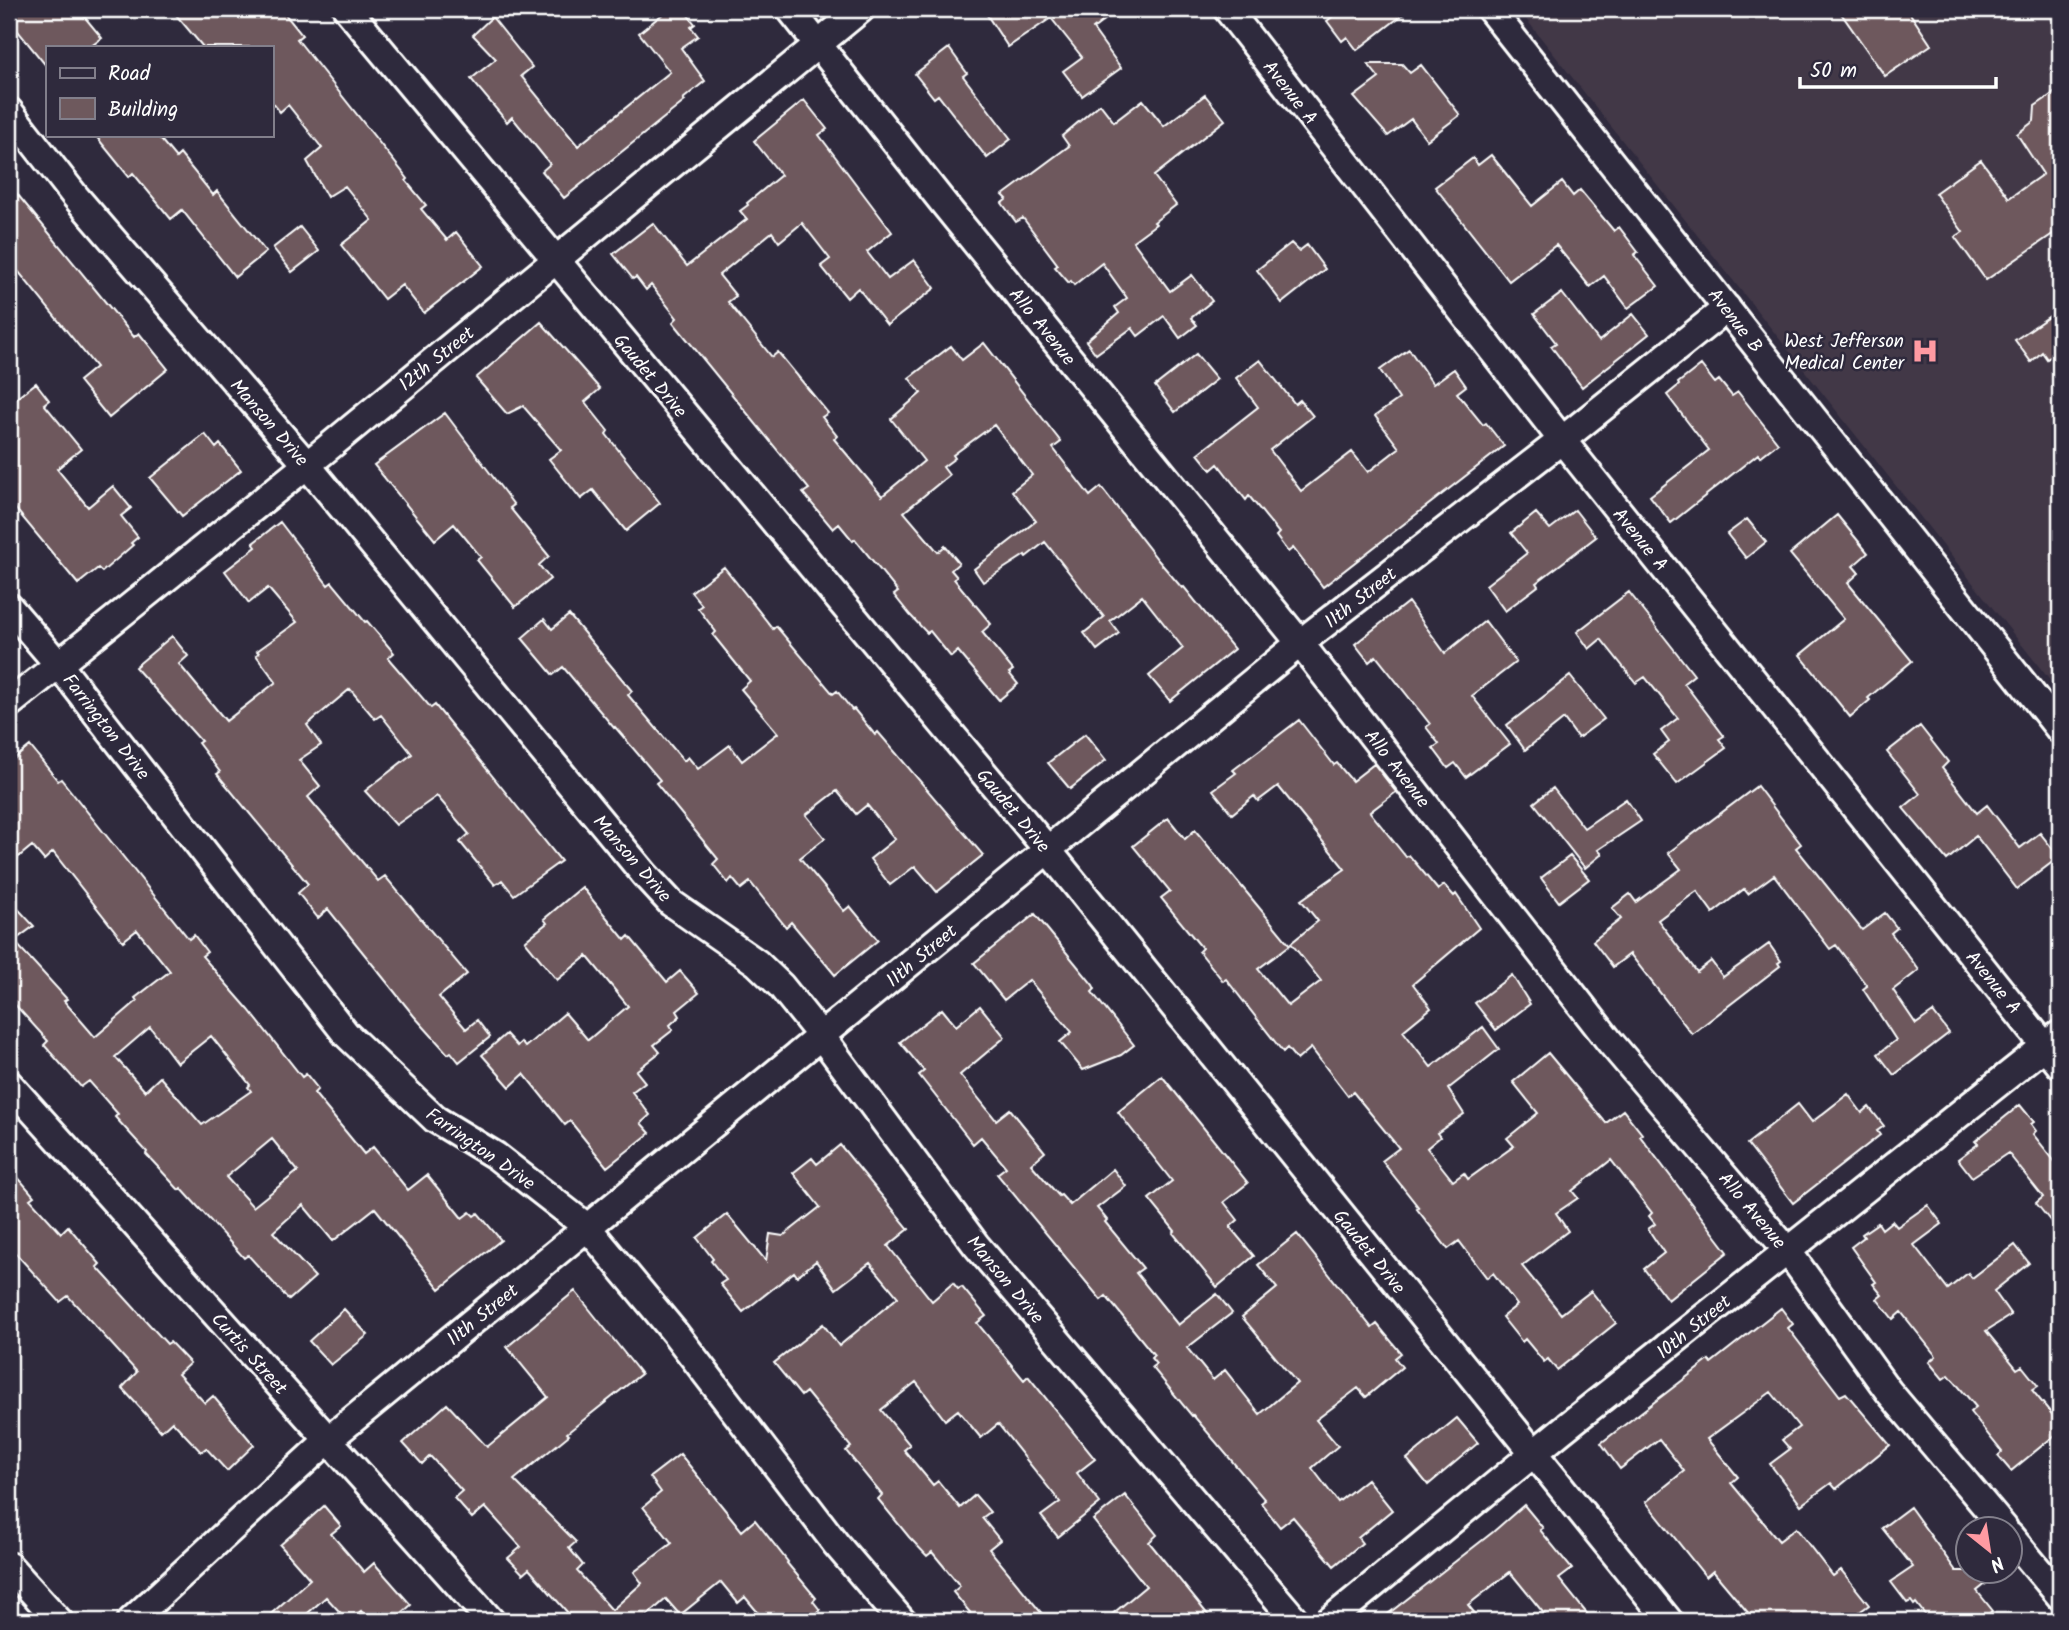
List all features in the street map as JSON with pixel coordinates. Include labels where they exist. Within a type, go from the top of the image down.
[{"type":"street","name":"Gaudet Drive","points":[[347,9],[1047,849],[1669,1621]]},
{"type":"street","name":"Allo Avenue","points":[[790,9],[944,205],[1300,643],[1610,1042],[1787,1250],[1889,1392],[1992,1514]]},
{"type":"street","name":"12th Street","points":[[9,704],[307,465],[861,9]]},
{"type":"street","name":"Avenue A","points":[[1227,9],[1562,440],[2055,1048]]},
{"type":"street","name":"Avenue B","points":[[1490,9],[2060,730]]},
{"type":"street","name":"Manson Drive","points":[[9,111],[75,196],[307,465],[645,875],[671,903],[757,963],[781,986],[976,1245],[1296,1621]]},
{"type":"street","name":"11th Street","points":[[131,1621],[328,1440],[1300,643],[1727,308]]},
{"type":"street","name":"Farrington Drive","points":[[9,607],[58,664],[346,1034],[435,1119],[496,1156],[587,1227],[675,1333],[836,1544],[902,1621]]},
{"type":"street","name":"10th Street","points":[[1329,1621],[1787,1250],[2055,1048]]},
{"type":"street","name":"Curtis Street","points":[[9,1084],[491,1621]]},
{"type":"street","points":[[2024,1553],[2060,1596]]},
{"type":"street","points":[[9,1566],[59,1621]]},
{"type":"shaded area","name":"West Jefferson Medical Center","points":[[1518,9],[2060,9],[2060,693]]},
{"type":"building","points":[[9,9],[78,9],[102,38],[91,46],[46,46],[46,66],[9,20]]},
{"type":"building","points":[[171,9],[281,9],[302,35],[297,39],[408,179],[406,181],[426,205],[421,209],[447,240],[456,232],[483,266],[424,313],[402,285],[384,299],[341,245],[372,220],[345,186],[327,197],[307,161],[322,148],[288,105],[280,112],[273,103],[273,46],[202,46]]},
{"type":"building","points":[[669,9],[683,9],[695,24],[691,27],[698,36],[681,48],[705,81],[683,99],[685,101],[564,198],[542,171],[550,164],[512,117],[507,122],[471,79],[496,59],[473,35],[492,17],[532,67],[521,76],[578,146],[670,72],[639,33]]},
{"type":"building","points":[[983,9],[1119,9],[1093,29],[1121,68],[1082,96],[1063,71],[1082,57],[1051,18],[1008,47]]},
{"type":"building","points":[[1342,9],[1410,9],[1357,50],[1347,37],[1342,41],[1327,21]]},
{"type":"building","points":[[1838,9],[1907,9],[1931,45],[1885,76]]},
{"type":"building","points":[[949,48],[967,73],[963,76],[1011,139],[987,158],[938,95],[934,98],[915,74]]},
{"type":"building","points":[[1368,64],[1402,64],[1410,73],[1421,65],[1460,115],[1427,140],[1411,119],[1388,136],[1354,97],[1379,78]]},
{"type":"building","points":[[2060,89],[2060,229],[1986,280],[1955,237],[1963,232],[1935,193],[1981,160],[2009,198],[2043,174],[2017,134],[2034,121],[2035,106]]},
{"type":"building","points":[[1205,95],[1225,120],[1154,176],[1176,205],[1133,241],[1170,291],[1192,275],[1212,301],[1191,318],[1197,325],[1180,338],[1164,316],[1138,336],[1132,328],[1096,354],[1086,341],[1119,313],[1115,307],[1127,298],[1102,263],[1074,285],[1071,281],[1069,283],[1055,267],[1058,265],[1023,218],[1016,222],[1002,203],[1007,199],[1003,195],[1069,146],[1062,136],[1100,104],[1114,122],[1143,100],[1164,126]]},
{"type":"building","points":[[804,100],[827,129],[819,135],[892,232],[867,252],[888,279],[914,260],[935,288],[887,325],[858,288],[847,298],[821,266],[830,259],[802,223],[779,242],[772,232],[719,275],[736,296],[728,302],[772,357],[778,352],[828,413],[822,417],[837,436],[834,439],[882,496],[924,461],[891,419],[921,393],[909,378],[951,346],[962,360],[984,343],[1061,442],[1053,448],[1090,496],[1101,487],[1158,560],[1182,588],[1184,587],[1234,649],[1170,701],[1149,676],[1183,648],[1142,596],[1110,621],[1119,633],[1097,650],[1084,633],[1104,617],[1045,542],[1026,557],[1025,555],[983,582],[974,569],[1036,521],[1012,491],[1032,475],[994,425],[953,455],[955,458],[943,467],[949,475],[904,512],[938,552],[945,546],[959,563],[951,570],[957,577],[954,579],[991,624],[982,632],[1013,670],[1009,673],[1018,684],[999,700],[958,651],[951,657],[930,631],[927,633],[910,615],[894,595],[898,592],[855,539],[853,541],[839,524],[833,529],[803,493],[809,489],[673,322],[677,318],[651,285],[646,290],[636,277],[633,279],[613,254],[653,223],[687,266],[747,219],[740,211],[781,175],[754,141]]},
{"type":"building","points":[[96,136],[158,136],[176,158],[180,154],[213,195],[217,191],[266,252],[235,277],[182,210],[171,219],[133,173],[129,177]]},
{"type":"building","points":[[1491,155],[1532,206],[1562,182],[1573,196],[1580,190],[1614,231],[1619,227],[1638,252],[1634,255],[1658,286],[1628,308],[1604,276],[1590,287],[1556,245],[1509,281],[1435,187],[1473,158],[1478,165]]},
{"type":"building","points":[[9,184],[134,337],[139,333],[168,369],[109,418],[79,381],[96,367],[9,260]]},
{"type":"building","points":[[300,227],[319,251],[292,272],[273,248]]},
{"type":"building","points":[[1291,243],[1299,251],[1307,245],[1325,269],[1282,303],[1257,270]]},
{"type":"building","points":[[1562,293],[1599,341],[1633,314],[1649,334],[1582,387],[1551,346],[1556,343],[1534,314]]},
{"type":"building","points":[[2060,309],[2060,350],[2047,359],[2042,352],[2031,362],[2015,340]]},
{"type":"building","points":[[541,322],[600,389],[585,402],[608,431],[606,434],[660,503],[626,531],[593,490],[581,499],[549,459],[561,450],[523,406],[507,414],[476,378]]},
{"type":"building","points":[[1409,349],[1433,384],[1454,369],[1466,386],[1457,393],[1504,446],[1323,587],[1293,548],[1288,552],[1276,536],[1279,533],[1249,496],[1246,500],[1218,464],[1211,470],[1198,454],[1258,407],[1236,378],[1260,360],[1295,404],[1300,400],[1313,416],[1270,450],[1301,491],[1352,452],[1368,472],[1399,448],[1375,416],[1399,399],[1380,370]]},
{"type":"building","points":[[1196,354],[1217,379],[1175,412],[1155,386]]},
{"type":"building","points":[[1701,365],[1715,383],[1719,380],[1732,396],[1738,392],[1778,443],[1760,457],[1758,454],[1671,523],[1650,496],[1709,450],[1667,395]]},
{"type":"building","points":[[36,383],[49,400],[44,404],[81,449],[57,469],[88,507],[113,486],[131,508],[121,516],[138,537],[131,543],[133,545],[102,572],[98,568],[78,584],[9,501],[9,404]]},
{"type":"building","points":[[445,413],[514,505],[510,508],[549,556],[539,565],[550,579],[515,607],[477,560],[481,557],[454,524],[435,540],[374,465]]},
{"type":"building","points":[[205,434],[216,448],[220,444],[241,470],[182,516],[150,478]]},
{"type":"building","points":[[1575,510],[1596,537],[1536,583],[1538,586],[1505,611],[1486,585],[1527,553],[1511,533],[1536,513],[1550,529]]},
{"type":"building","points":[[1837,515],[1868,553],[1853,566],[1859,573],[1848,583],[1912,661],[1850,717],[1800,655],[1844,619],[1790,554]]},
{"type":"building","points":[[1747,519],[1766,542],[1746,558],[1727,534]]},
{"type":"building","points":[[280,522],[328,585],[332,582],[394,653],[388,658],[431,708],[435,705],[561,861],[514,895],[502,880],[495,885],[460,842],[469,834],[437,796],[396,825],[365,791],[412,754],[381,715],[375,719],[350,689],[307,725],[321,745],[299,760],[320,786],[308,797],[378,881],[385,876],[467,974],[439,997],[466,1029],[477,1020],[490,1037],[459,1062],[451,1052],[448,1054],[414,1016],[328,909],[318,918],[298,893],[308,884],[217,774],[220,772],[198,743],[201,741],[135,667],[172,636],[188,656],[179,664],[226,721],[276,682],[256,655],[259,653],[257,651],[297,622],[268,588],[249,603],[225,571],[256,547],[253,543]]},
{"type":"building","points":[[724,567],[773,629],[776,626],[833,694],[837,691],[875,735],[878,732],[983,855],[937,892],[915,866],[890,885],[870,859],[895,839],[867,805],[856,814],[837,791],[806,815],[825,838],[800,858],[844,911],[850,906],[878,940],[835,975],[791,922],[786,927],[750,882],[741,889],[732,878],[728,883],[713,864],[718,859],[656,783],[660,780],[563,667],[553,675],[522,638],[544,619],[552,629],[569,615],[632,691],[628,695],[684,761],[688,757],[698,769],[730,745],[742,761],[778,733],[741,689],[750,681],[713,635],[716,632],[698,608],[702,605],[691,592]]},
{"type":"building","points":[[1629,592],[1694,675],[1684,683],[1724,736],[1719,739],[1726,748],[1677,784],[1653,754],[1669,742],[1661,731],[1678,718],[1645,677],[1636,683],[1601,639],[1589,649],[1577,632]]},
{"type":"building","points":[[1408,602],[1445,653],[1485,621],[1516,662],[1472,696],[1510,744],[1466,777],[1455,763],[1448,768],[1433,748],[1439,744],[1426,727],[1430,724],[1376,656],[1369,662],[1355,644]]},
{"type":"building","points":[[1570,676],[1604,719],[1578,738],[1564,719],[1525,750],[1507,725]]},
{"type":"building","points":[[1299,720],[1334,765],[1337,763],[1352,781],[1374,764],[1396,792],[1370,812],[1406,857],[1409,855],[1438,890],[1444,885],[1454,896],[1456,894],[1479,928],[1413,984],[1431,1008],[1403,1031],[1431,1067],[1483,1027],[1499,1049],[1448,1089],[1464,1114],[1437,1133],[1440,1137],[1427,1148],[1453,1181],[1464,1173],[1468,1179],[1514,1146],[1507,1138],[1538,1113],[1513,1082],[1548,1053],[1606,1123],[1623,1110],[1728,1252],[1668,1300],[1644,1269],[1664,1253],[1648,1229],[1655,1224],[1649,1216],[1652,1213],[1611,1160],[1572,1191],[1578,1198],[1556,1213],[1568,1231],[1522,1266],[1561,1314],[1591,1291],[1616,1323],[1557,1370],[1548,1359],[1544,1362],[1525,1339],[1522,1342],[1502,1317],[1517,1305],[1493,1273],[1487,1278],[1459,1241],[1448,1249],[1382,1161],[1399,1148],[1353,1092],[1348,1096],[1311,1048],[1297,1060],[1287,1048],[1283,1052],[1226,979],[1223,981],[1199,951],[1202,948],[1161,898],[1170,891],[1133,846],[1168,818],[1185,839],[1195,830],[1290,945],[1258,969],[1288,1006],[1321,981],[1291,943],[1318,921],[1301,900],[1345,869],[1278,786],[1258,801],[1254,796],[1232,814],[1213,790],[1236,773],[1233,770]]},
{"type":"building","points":[[1920,726],[1948,762],[1942,768],[1977,813],[1987,805],[2020,848],[2040,833],[2059,857],[2017,889],[1976,836],[1947,860],[1903,808],[1920,794],[1887,752]]},
{"type":"building","points":[[1085,734],[1106,760],[1070,789],[1048,763]]},
{"type":"building","points":[[30,746],[58,781],[61,779],[189,939],[194,935],[207,952],[202,956],[302,1077],[306,1074],[318,1089],[314,1093],[364,1154],[373,1147],[408,1190],[427,1175],[462,1218],[470,1212],[474,1216],[478,1213],[501,1240],[440,1289],[375,1208],[333,1241],[303,1205],[273,1232],[315,1277],[289,1300],[248,1255],[244,1258],[181,1188],[179,1190],[146,1154],[115,1117],[118,1114],[89,1081],[81,1087],[44,1045],[48,1041],[9,998],[9,899],[34,926],[14,941],[67,999],[64,1001],[95,1037],[137,1001],[135,998],[170,971],[137,930],[123,941],[53,852],[44,860],[32,846],[9,865],[9,763]],"holes":[[[150,1027],[177,1063],[211,1036],[250,1085],[248,1087],[251,1091],[202,1125],[160,1077],[145,1091],[115,1057]],[[272,1139],[298,1171],[253,1207],[226,1177]]]},
{"type":"building","points":[[1757,786],[1801,844],[1796,848],[1862,930],[1885,913],[1897,928],[1891,933],[1919,970],[1893,990],[1916,1024],[1933,1012],[1949,1033],[1894,1075],[1878,1054],[1896,1040],[1863,989],[1867,986],[1836,945],[1830,949],[1774,875],[1748,894],[1744,889],[1713,913],[1697,891],[1658,920],[1697,972],[1711,961],[1723,977],[1769,944],[1781,961],[1778,963],[1780,966],[1692,1034],[1630,954],[1613,967],[1593,941],[1621,919],[1612,908],[1630,894],[1636,902],[1681,869],[1668,853]]},
{"type":"building","points":[[1553,788],[1584,828],[1626,799],[1641,821],[1598,850],[1602,854],[1585,868],[1534,803]]},
{"type":"building","points":[[1570,856],[1589,879],[1559,902],[1541,878]]},
{"type":"building","points":[[582,887],[625,940],[629,936],[667,982],[680,971],[699,993],[677,1011],[680,1016],[670,1025],[673,1030],[654,1045],[660,1052],[636,1071],[645,1082],[632,1092],[650,1115],[641,1123],[650,1133],[607,1167],[570,1121],[565,1125],[524,1074],[510,1087],[482,1055],[506,1034],[517,1046],[521,1042],[525,1047],[565,1013],[588,1040],[628,1006],[587,956],[557,980],[525,941],[547,923],[544,919]]},
{"type":"building","points":[[1035,914],[1093,985],[1095,989],[1092,992],[1134,1045],[1121,1055],[1083,1070],[1060,1042],[1072,1032],[1029,980],[1004,1000],[974,963]]},
{"type":"building","points":[[1512,975],[1530,1004],[1496,1030],[1475,1003]]},
{"type":"building","points":[[980,1006],[1005,1037],[960,1075],[996,1120],[1010,1109],[1045,1152],[1031,1164],[1070,1205],[1113,1169],[1126,1186],[1097,1208],[1107,1220],[1105,1222],[1143,1268],[1136,1273],[1178,1325],[1217,1294],[1232,1313],[1187,1348],[1213,1380],[1225,1370],[1260,1414],[1297,1383],[1242,1317],[1277,1288],[1258,1265],[1297,1234],[1372,1328],[1377,1324],[1401,1353],[1395,1358],[1402,1367],[1366,1397],[1358,1388],[1316,1420],[1338,1446],[1312,1468],[1338,1502],[1367,1479],[1392,1510],[1358,1538],[1362,1543],[1334,1566],[1293,1517],[1280,1527],[1261,1503],[1265,1500],[1152,1367],[1156,1364],[1151,1358],[1154,1355],[1106,1296],[1101,1300],[997,1174],[1006,1167],[981,1137],[973,1144],[919,1075],[924,1071],[900,1042],[942,1009],[956,1026]]},
{"type":"building","points":[[1162,1076],[1248,1183],[1224,1202],[1238,1220],[1230,1227],[1254,1256],[1217,1287],[1149,1199],[1172,1181],[1118,1112]]},
{"type":"building","points":[[1848,1094],[1862,1113],[1869,1107],[1884,1126],[1877,1131],[1880,1135],[1793,1203],[1747,1144],[1798,1104],[1812,1122]]},
{"type":"building","points":[[2020,1105],[2034,1122],[2031,1124],[2036,1131],[2033,1134],[2060,1168],[2060,1233],[2036,1203],[2043,1197],[2008,1153],[1972,1177],[1958,1159],[1978,1144],[1975,1141]]},
{"type":"building","points":[[840,1145],[909,1229],[888,1246],[932,1301],[953,1283],[958,1289],[962,1287],[986,1316],[977,1323],[1024,1380],[1028,1376],[1095,1459],[1077,1473],[1100,1503],[1058,1537],[1041,1516],[1060,1502],[998,1424],[981,1438],[958,1410],[945,1420],[916,1382],[881,1410],[910,1445],[904,1450],[933,1485],[938,1481],[960,1508],[975,1495],[990,1512],[982,1518],[1000,1540],[989,1549],[1048,1621],[977,1621],[953,1592],[960,1586],[932,1552],[927,1556],[909,1537],[878,1499],[882,1495],[846,1451],[851,1447],[806,1392],[801,1396],[774,1363],[823,1324],[839,1346],[898,1297],[870,1263],[836,1289],[816,1261],[797,1276],[794,1272],[743,1312],[720,1284],[726,1280],[697,1238],[727,1214],[766,1261],[770,1234],[783,1236],[820,1207],[793,1173],[812,1158],[817,1164]]},
{"type":"building","points":[[9,1167],[34,1196],[30,1199],[61,1233],[68,1226],[100,1264],[97,1267],[167,1344],[170,1342],[190,1363],[178,1374],[205,1403],[213,1396],[254,1445],[227,1471],[206,1448],[201,1452],[172,1421],[161,1431],[122,1388],[137,1372],[68,1296],[60,1302],[9,1246]]},
{"type":"building","points":[[1928,1205],[1942,1224],[1914,1245],[1948,1289],[1968,1273],[1972,1278],[2015,1245],[2029,1263],[1994,1291],[2011,1315],[1986,1331],[2017,1369],[2022,1366],[2038,1386],[2032,1390],[2060,1424],[2060,1431],[2011,1471],[1998,1456],[2002,1452],[1970,1412],[1976,1407],[1949,1375],[1943,1379],[1929,1362],[1936,1356],[1901,1312],[1893,1319],[1877,1299],[1882,1295],[1873,1284],[1876,1282],[1851,1247],[1864,1237],[1862,1234],[1878,1223],[1882,1229],[1892,1221],[1897,1227]]},
{"type":"building","points":[[575,1291],[641,1374],[567,1433],[569,1435],[514,1480],[576,1542],[569,1548],[583,1565],[577,1571],[612,1610],[642,1583],[634,1572],[672,1543],[643,1507],[661,1492],[650,1477],[680,1454],[742,1531],[755,1520],[816,1598],[813,1601],[820,1610],[807,1621],[765,1621],[745,1597],[738,1603],[721,1582],[680,1615],[666,1599],[641,1621],[575,1621],[529,1569],[523,1574],[508,1558],[521,1547],[485,1507],[472,1518],[454,1498],[462,1491],[430,1456],[422,1464],[403,1443],[447,1404],[487,1447],[548,1397],[507,1347]]},
{"type":"building","points":[[1781,1308],[1793,1324],[1788,1328],[1840,1396],[1846,1393],[1890,1445],[1836,1489],[1831,1483],[1801,1505],[1770,1464],[1790,1449],[1782,1440],[1799,1427],[1771,1392],[1707,1439],[1738,1477],[1731,1483],[1779,1541],[1796,1528],[1833,1576],[1841,1570],[1869,1605],[1847,1621],[1755,1621],[1713,1571],[1706,1577],[1646,1502],[1684,1471],[1659,1439],[1620,1469],[1601,1443]]},
{"type":"building","points":[[344,1309],[368,1335],[331,1365],[309,1341]]},
{"type":"building","points":[[1457,1418],[1478,1443],[1428,1485],[1407,1459]]},
{"type":"building","points":[[1125,1495],[1157,1535],[1149,1542],[1213,1621],[1104,1621],[1146,1586],[1093,1520]]},
{"type":"building","points":[[1524,1505],[1543,1528],[1540,1530],[1572,1569],[1559,1579],[1593,1621],[1550,1621],[1510,1572],[1468,1605],[1481,1621],[1379,1621],[1493,1532]]},
{"type":"building","points":[[324,1506],[341,1526],[331,1534],[364,1572],[374,1563],[411,1605],[393,1621],[369,1621],[361,1611],[348,1621],[326,1597],[299,1621],[263,1621],[310,1579],[280,1545]]},
{"type":"building","points":[[1910,1507],[1954,1568],[1954,1584],[1986,1584],[1977,1591],[1993,1611],[1979,1621],[1930,1621],[1916,1603],[1907,1603],[1891,1582],[1913,1567],[1882,1528]]},
{"type":"place","name":"West Jefferson Medical Center","points":[[1925,351]]}]
